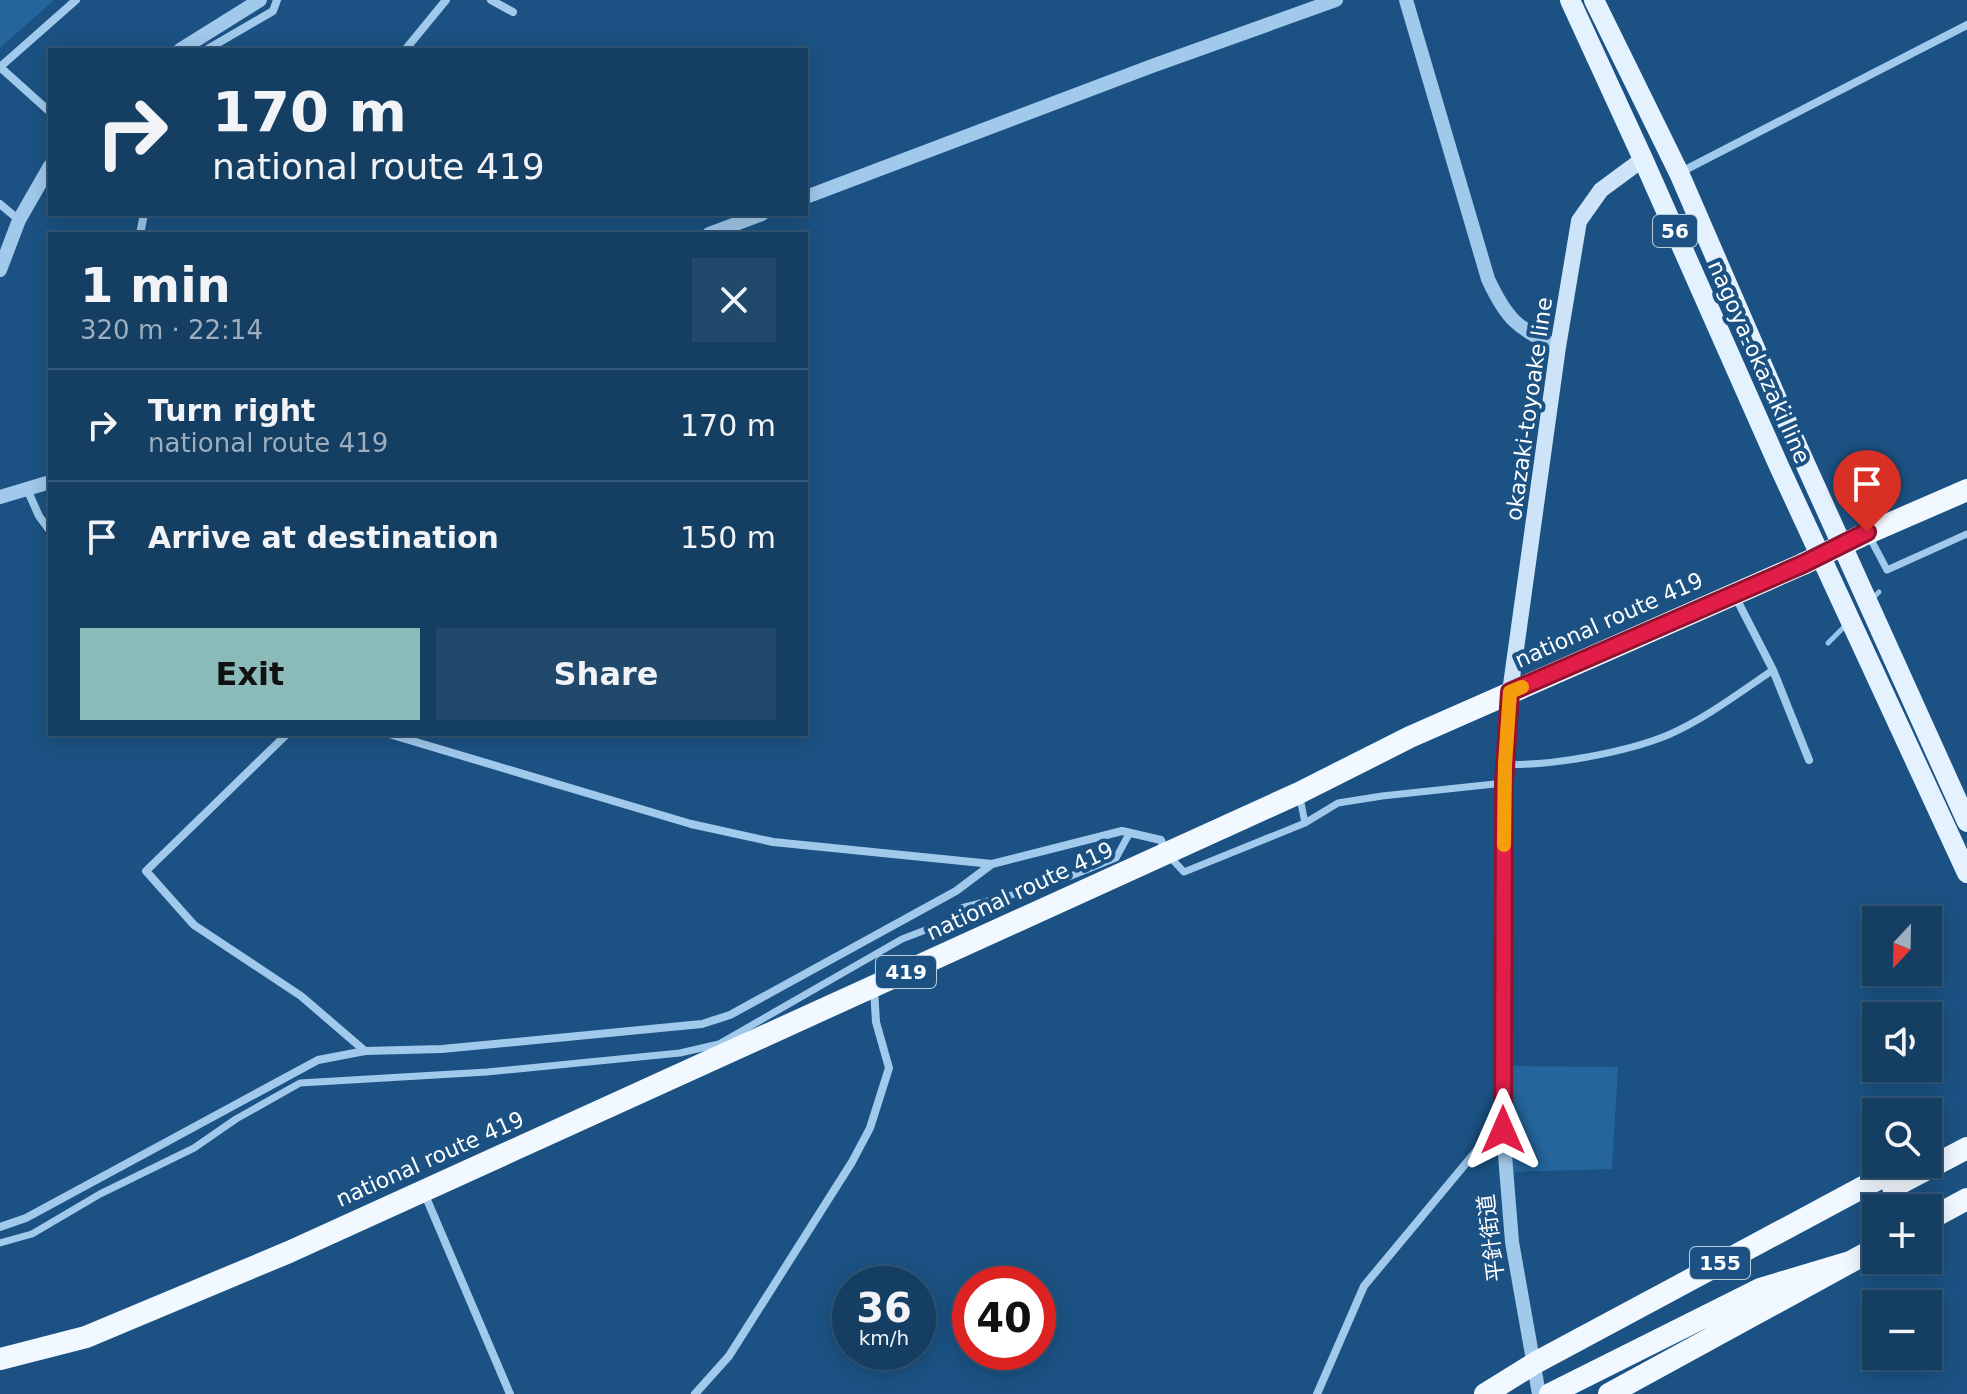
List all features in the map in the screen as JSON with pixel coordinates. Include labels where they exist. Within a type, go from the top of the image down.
[{"type":"highway","name":"national route 419","points":[[0,1359],[86,1337],[289,1252],[1299,793],[1410,737],[1967,490]]},
{"type":"highway","points":[[1942,1144],[1967,1131]]},
{"type":"highway","points":[[1639,1307],[1763,1258],[1967,1148]]},
{"type":"highway","name":"155","points":[[1485,1394],[1535,1363],[1880,1178]]},
{"type":"highway","points":[[1942,1212],[1967,1199]]},
{"type":"highway","points":[[1609,1394],[1862,1256]]},
{"type":"highway","points":[[1550,1394],[1760,1289],[1850,1262]]},
{"type":"main road","name":"nagoya-okazaki line","points":[[1570,0],[1778,464],[1967,873]]},
{"type":"main road","name":"nagoya-okazaki line","points":[[1594,0],[1679,173],[1799,450],[1967,822]]},
{"type":"main road","name":"okazaki-toyoake line","points":[[1510,692],[1558,347],[1579,221],[1601,190],[1643,159]]},
{"type":"street","points":[[48,110],[0,67],[76,0]]},
{"type":"street","points":[[183,48],[260,0]]},
{"type":"street","points":[[209,48],[273,11],[277,0]]},
{"type":"street","points":[[407,48],[446,0]]},
{"type":"street","points":[[491,0],[513,12]]},
{"type":"street","points":[[808,196],[1336,0]]},
{"type":"street","points":[[1406,0],[1488,279],[1503,311],[1528,333],[1558,347]]},
{"type":"street","points":[[1679,173],[1967,25]]},
{"type":"street","points":[[0,270],[19,220],[48,169]]},
{"type":"street","points":[[0,204],[19,220]]},
{"type":"street","points":[[714,232],[757,216]]},
{"type":"street","points":[[0,497],[48,483]]},
{"type":"street","points":[[27,489],[48,528]]},
{"type":"street","points":[[1863,534],[1887,570],[1967,534]]},
{"type":"street","points":[[1734,593],[1773,670],[1809,760]]},
{"type":"street","points":[[1505,764],[1571,759],[1667,735],[1703,717],[1773,670]]},
{"type":"street","name":"平針街道","points":[[1510,692],[1504,783],[1503,1130],[1514,1255],[1539,1394]]},
{"type":"street","points":[[285,736],[146,871],[194,925],[301,996],[365,1051]]},
{"type":"street","points":[[396,736],[691,824],[773,842],[992,864],[1122,831],[1161,840],[1166,852],[1184,872],[1305,823],[1338,803],[1504,783]]},
{"type":"street","points":[[1299,793],[1305,823]]},
{"type":"street","points":[[0,1243],[32,1234],[100,1194],[194,1148],[236,1119],[300,1083],[487,1072],[680,1053],[719,1044],[902,939],[949,921],[961,908],[1046,886],[1116,858],[1129,834]]},
{"type":"street","points":[[0,1227],[26,1218],[318,1060],[365,1051],[442,1049],[702,1024],[730,1015],[956,891],[992,864]]},
{"type":"street","points":[[695,1394],[737,1343],[852,1162],[870,1128],[889,1068],[876,1022],[873,987]]},
{"type":"street","points":[[1317,1394],[1364,1286],[1477,1150],[1503,1130]]},
{"type":"street","points":[[423,1190],[510,1394]]},
{"type":"shaded area","points":[[0,0],[54,0],[0,48]]},
{"type":"shaded area","points":[[1508,1066],[1618,1067],[1612,1169],[1511,1172]]},
{"type":"waterway","points":[[1871,600],[1879,592]]},
{"type":"waterway","points":[[1828,643],[1847,624]]},
{"type":"slow traffic","points":[[1504,845],[1510,692],[1522,687]]},
{"type":"route","points":[[1503,1130],[1504,783],[1510,692],[1803,564],[1867,532]]}]
